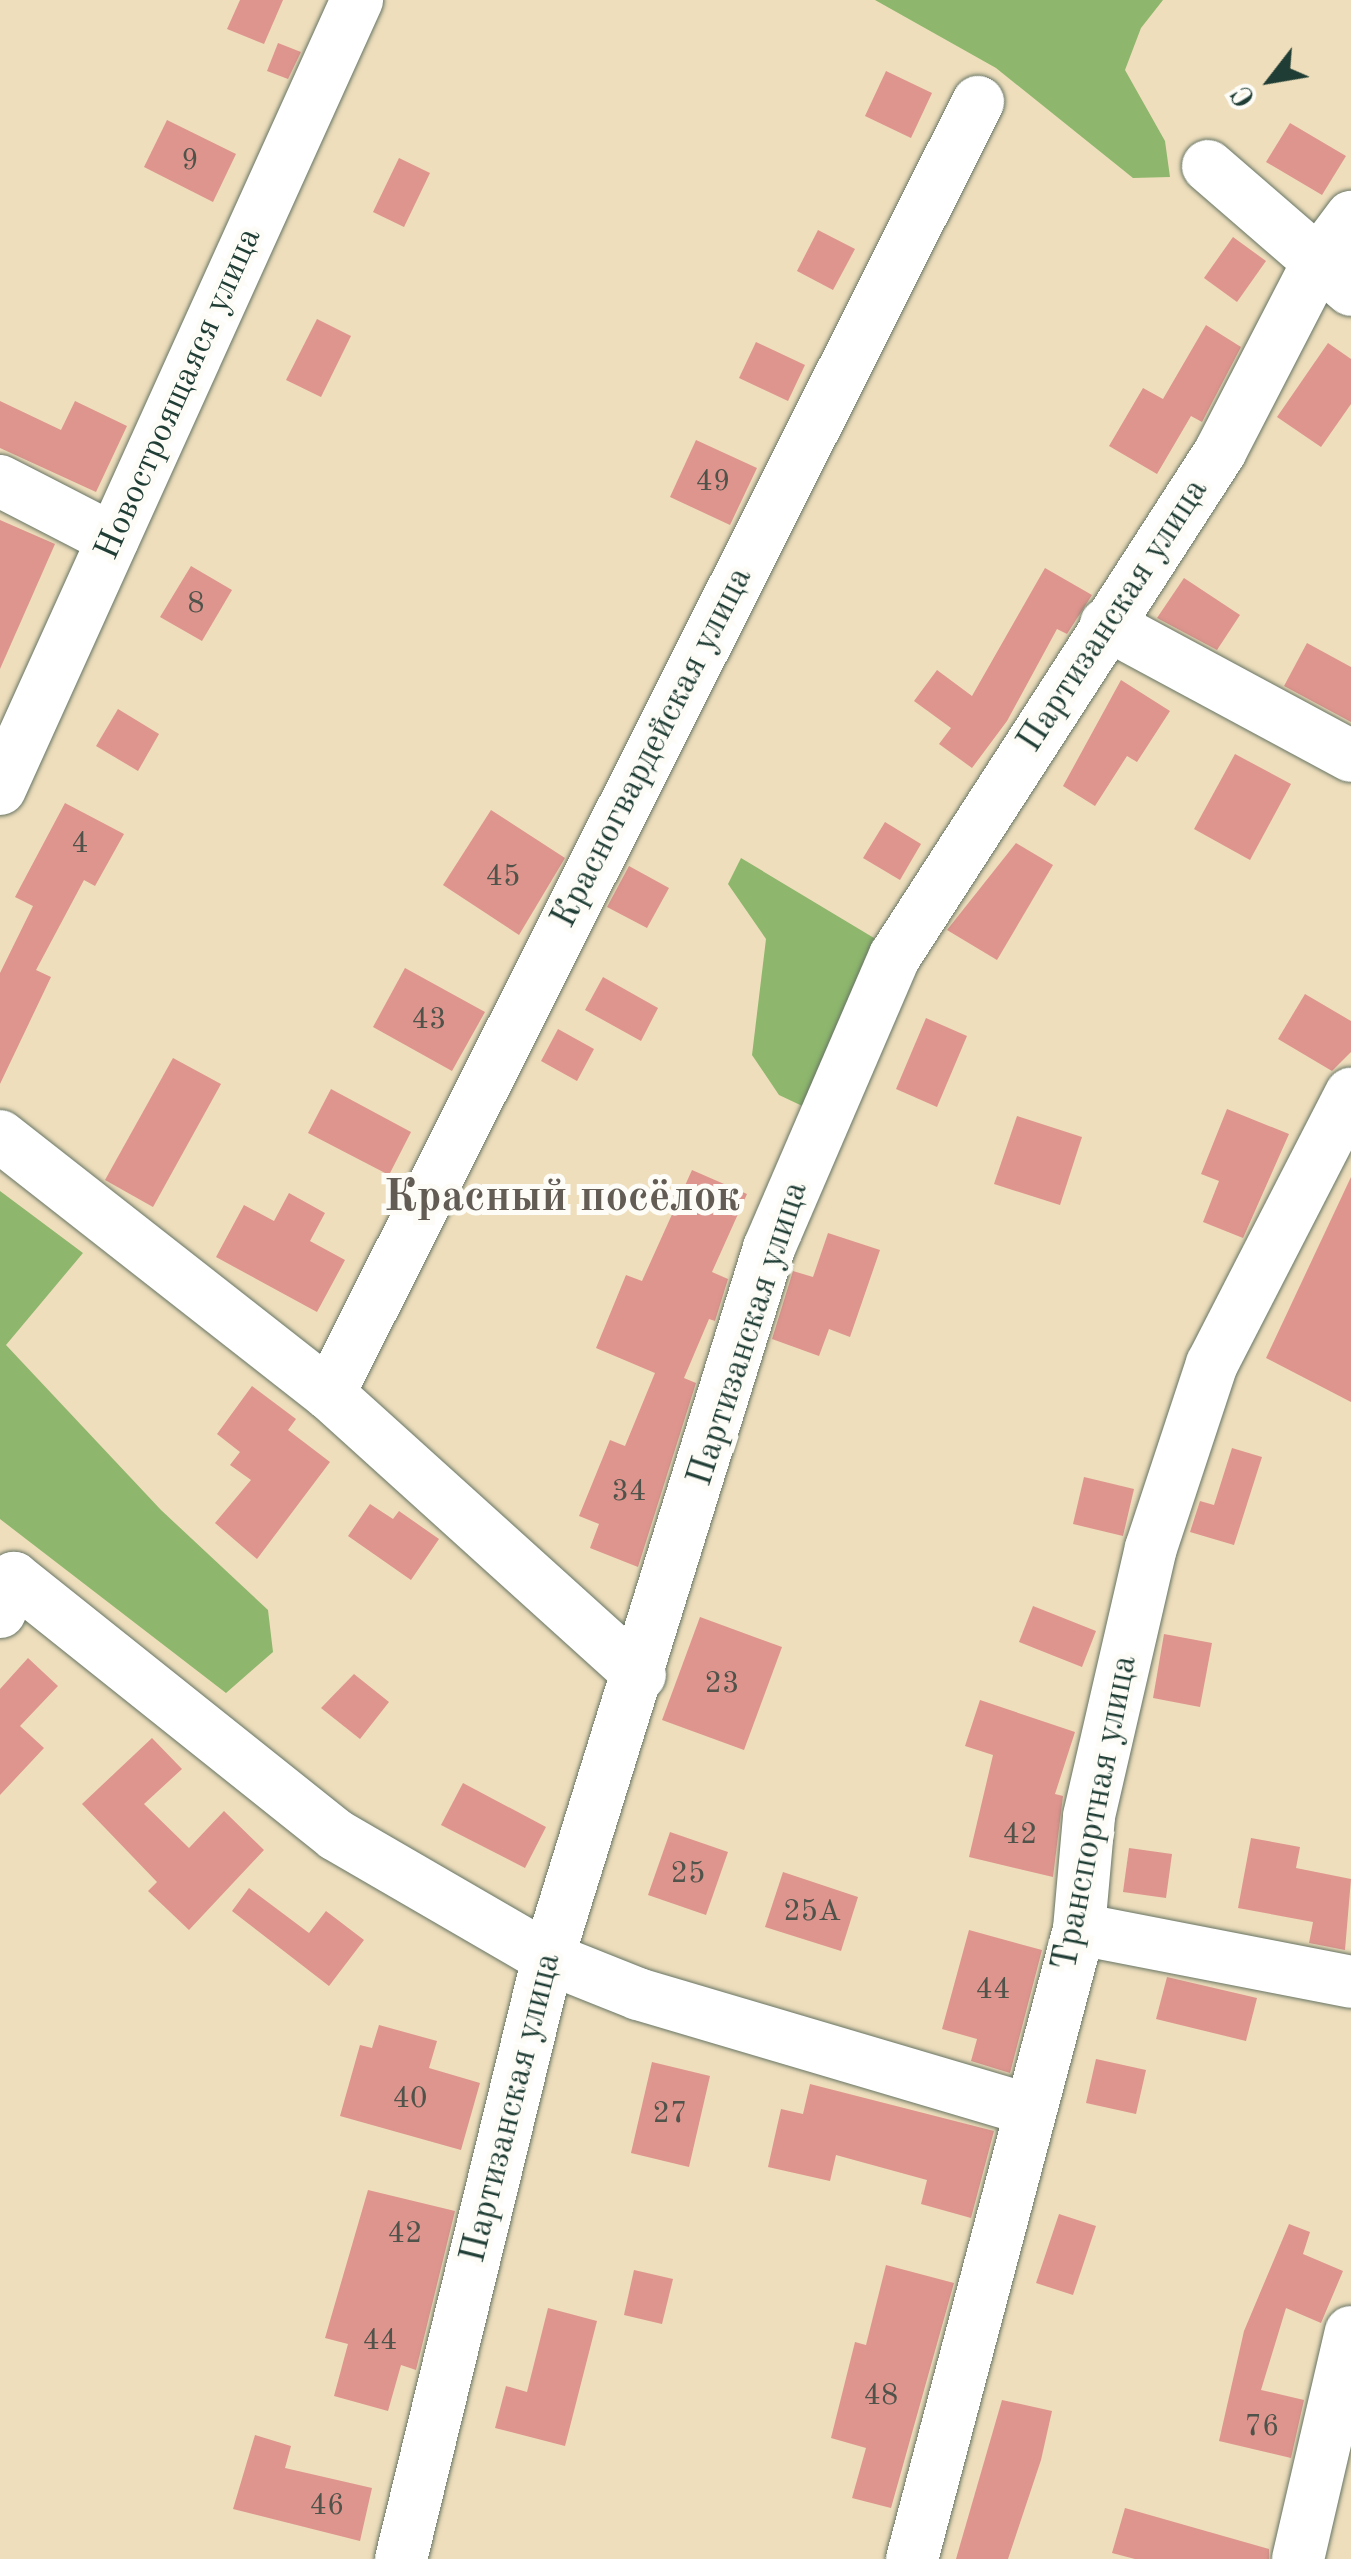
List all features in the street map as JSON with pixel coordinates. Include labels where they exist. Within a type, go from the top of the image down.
[{"type":"street","name":"Новостроящаяся улица","points":[[0,788],[357,0]]},
{"type":"street","name":"Красногвардейская улица","points":[[329,1394],[978,102]]},
{"type":"street","points":[[1208,166],[1335,275]]},
{"type":"street","name":"Партизанская улица","points":[[401,2559],[548,1958],[640,1674],[769,1248],[895,956],[1335,275],[1351,218]]},
{"type":"street","points":[[0,481],[113,539]]},
{"type":"street","points":[[1106,624],[1351,756]]},
{"type":"street","name":"Транспортная улица","points":[[912,2559],[1028,2109],[1079,1929],[1089,1816],[1151,1548],[1212,1364],[1351,1094]]},
{"type":"street","points":[[0,1136],[329,1394],[640,1674]]},
{"type":"street","points":[[7,1595],[336,1835],[548,1958],[638,1994],[1028,2109]]},
{"type":"street","points":[[1079,1929],[1351,1982]]},
{"type":"street","points":[[1298,2559],[1351,2332]]},
{"type":"green space","points":[[875,0],[1163,0],[1141,28],[1125,70],[1165,141],[1170,177],[1133,178],[996,68]]},
{"type":"green space","points":[[741,858],[879,941],[815,1112],[779,1095],[752,1055],[766,939],[728,884]]},
{"type":"green space","points":[[0,1191],[83,1253],[6,1345],[161,1510],[268,1610],[273,1652],[226,1693],[0,1519]]},
{"type":"building","points":[[240,0],[283,0],[264,44],[227,29]]},
{"type":"building","points":[[278,43],[301,52],[288,79],[267,71]]},
{"type":"building","points":[[886,71],[932,93],[911,138],[865,116]]},
{"type":"building","points":[[167,120],[236,154],[213,202],[144,167]]},
{"type":"building","points":[[1290,123],[1346,156],[1322,195],[1266,162]]},
{"type":"building","points":[[399,158],[430,173],[404,227],[373,212]]},
{"type":"building","points":[[818,230],[855,249],[833,290],[797,271]]},
{"type":"building","points":[[1233,237],[1266,261],[1237,302],[1204,278]]},
{"type":"building","points":[[317,319],[351,336],[321,397],[286,380]]},
{"type":"building","points":[[1206,325],[1241,347],[1202,422],[1191,416],[1157,474],[1109,446],[1143,388],[1163,399]]},
{"type":"building","points":[[756,342],[805,365],[788,401],[739,378]]},
{"type":"building","points":[[1328,343],[1351,359],[1351,404],[1321,447],[1277,417]]},
{"type":"building","points":[[0,401],[61,430],[75,401],[127,426],[96,492],[0,448]]},
{"type":"building","points":[[696,440],[757,468],[730,525],[670,497]]},
{"type":"building","points":[[0,520],[55,544],[0,669]]},
{"type":"building","points":[[191,566],[232,590],[202,641],[160,617]]},
{"type":"building","points":[[1045,568],[1092,595],[1067,634],[1057,629],[1007,721],[972,768],[939,744],[951,728],[914,701],[937,670],[972,696]]},
{"type":"building","points":[[1184,578],[1240,615],[1217,650],[1157,618]]},
{"type":"building","points":[[1307,643],[1351,667],[1351,722],[1284,686]]},
{"type":"building","points":[[1121,680],[1170,711],[1137,762],[1127,756],[1095,806],[1063,786]]},
{"type":"building","points":[[118,709],[159,734],[138,771],[96,746]]},
{"type":"building","points":[[1235,754],[1291,784],[1250,860],[1194,829]]},
{"type":"building","points":[[65,803],[124,834],[95,886],[84,880],[36,970],[51,977],[0,1084],[0,973],[33,906],[15,897]]},
{"type":"building","points":[[491,810],[565,858],[519,935],[443,885]]},
{"type":"building","points":[[885,822],[921,844],[900,880],[863,858]]},
{"type":"building","points":[[1016,843],[1053,865],[997,960],[947,930]]},
{"type":"building","points":[[629,866],[669,888],[647,928],[607,907]]},
{"type":"building","points":[[405,968],[485,1012],[452,1071],[373,1027]]},
{"type":"building","points":[[603,977],[658,1008],[641,1041],[585,1010]]},
{"type":"building","points":[[1305,994],[1351,1021],[1351,1052],[1332,1071],[1278,1039]]},
{"type":"building","points":[[926,1018],[967,1036],[937,1107],[896,1089]]},
{"type":"building","points":[[558,1029],[594,1049],[577,1081],[541,1061]]},
{"type":"building","points":[[173,1058],[221,1084],[153,1207],[105,1180]]},
{"type":"building","points":[[331,1089],[411,1132],[389,1175],[308,1133]]},
{"type":"building","points":[[1227,1109],[1289,1134],[1243,1238],[1203,1222],[1219,1181],[1201,1174]]},
{"type":"building","points":[[1017,1116],[1082,1137],[1060,1205],[994,1184]]},
{"type":"building","points":[[692,1170],[747,1194],[712,1272],[728,1279],[715,1321],[709,1319],[684,1378],[696,1383],[638,1567],[590,1548],[599,1524],[579,1516],[610,1440],[625,1446],[655,1373],[596,1348],[626,1275],[642,1281]]},
{"type":"building","points":[[1351,1177],[1351,1402],[1266,1358]]},
{"type":"building","points":[[289,1193],[325,1213],[310,1241],[345,1260],[317,1312],[216,1257],[244,1205],[274,1221]]},
{"type":"building","points":[[828,1233],[880,1250],[850,1337],[829,1329],[819,1356],[772,1339],[793,1271],[813,1277]]},
{"type":"building","points":[[252,1386],[296,1419],[288,1430],[330,1462],[257,1559],[215,1523],[251,1480],[230,1465],[240,1452],[217,1434]]},
{"type":"building","points":[[1232,1448],[1262,1457],[1234,1545],[1190,1532],[1200,1501],[1214,1505]]},
{"type":"building","points":[[1084,1477],[1134,1489],[1123,1536],[1073,1524]]},
{"type":"building","points":[[370,1504],[393,1519],[399,1511],[439,1539],[411,1580],[348,1536]]},
{"type":"building","points":[[1033,1606],[1096,1631],[1082,1667],[1019,1642]]},
{"type":"building","points":[[700,1617],[782,1647],[744,1750],[662,1720]]},
{"type":"building","points":[[1164,1634],[1212,1643],[1200,1707],[1153,1698]]},
{"type":"building","points":[[28,1658],[58,1686],[20,1726],[44,1748],[0,1795],[0,1689]]},
{"type":"building","points":[[354,1674],[389,1702],[360,1739],[321,1708]]},
{"type":"building","points":[[980,1700],[1075,1732],[1055,1794],[1063,1796],[1053,1877],[969,1857],[993,1755],[965,1746]]},
{"type":"building","points":[[152,1738],[182,1769],[144,1804],[189,1848],[224,1811],[264,1850],[189,1930],[148,1891],[157,1882],[82,1804]]},
{"type":"building","points":[[463,1783],[546,1827],[525,1868],[441,1825]]},
{"type":"building","points":[[670,1832],[728,1852],[706,1915],[648,1895]]},
{"type":"building","points":[[1251,1838],[1300,1847],[1296,1868],[1351,1879],[1345,1950],[1309,1943],[1313,1922],[1238,1908]]},
{"type":"building","points":[[1129,1848],[1172,1854],[1166,1898],[1123,1892]]},
{"type":"building","points":[[783,1872],[858,1897],[841,1951],[765,1927]]},
{"type":"building","points":[[249,1888],[309,1933],[326,1911],[364,1940],[329,1986],[232,1911]]},
{"type":"building","points":[[969,1930],[1042,1950],[1010,2073],[971,2061],[977,2039],[942,2029]]},
{"type":"building","points":[[1167,1977],[1257,1998],[1246,2041],[1156,2019]]},
{"type":"building","points":[[379,2025],[437,2041],[429,2068],[480,2083],[461,2150],[340,2116],[360,2045],[372,2048]]},
{"type":"building","points":[[1096,2059],[1146,2070],[1136,2114],[1086,2103]]},
{"type":"building","points":[[652,2062],[710,2076],[689,2167],[631,2153]]},
{"type":"building","points":[[810,2084],[994,2131],[971,2218],[921,2204],[927,2180],[836,2155],[830,2181],[768,2167],[781,2109],[803,2114]]},
{"type":"building","points":[[368,2190],[455,2211],[416,2370],[401,2365],[388,2411],[334,2396],[348,2344],[325,2338]]},
{"type":"building","points":[[1059,2214],[1096,2226],[1073,2295],[1036,2283]]},
{"type":"building","points":[[1289,2224],[1310,2232],[1303,2254],[1343,2271],[1321,2323],[1286,2308],[1261,2390],[1304,2400],[1291,2458],[1219,2441],[1244,2331]]},
{"type":"building","points":[[886,2265],[954,2283],[891,2508],[852,2498],[866,2448],[831,2438],[855,2342],[866,2345]]},
{"type":"building","points":[[634,2270],[673,2279],[662,2324],[624,2315]]},
{"type":"building","points":[[548,2308],[597,2321],[565,2446],[495,2428],[506,2386],[527,2392]]},
{"type":"building","points":[[1002,2400],[1052,2411],[1041,2460],[1008,2559],[956,2559]]},
{"type":"building","points":[[255,2435],[291,2446],[285,2468],[372,2488],[360,2541],[233,2509]]},
{"type":"building","points":[[1125,2508],[1269,2549],[1269,2559],[1135,2559],[1112,2553]]},
{"type":"district","name":"Красный посёлок","points":[[562,1199]]}]
